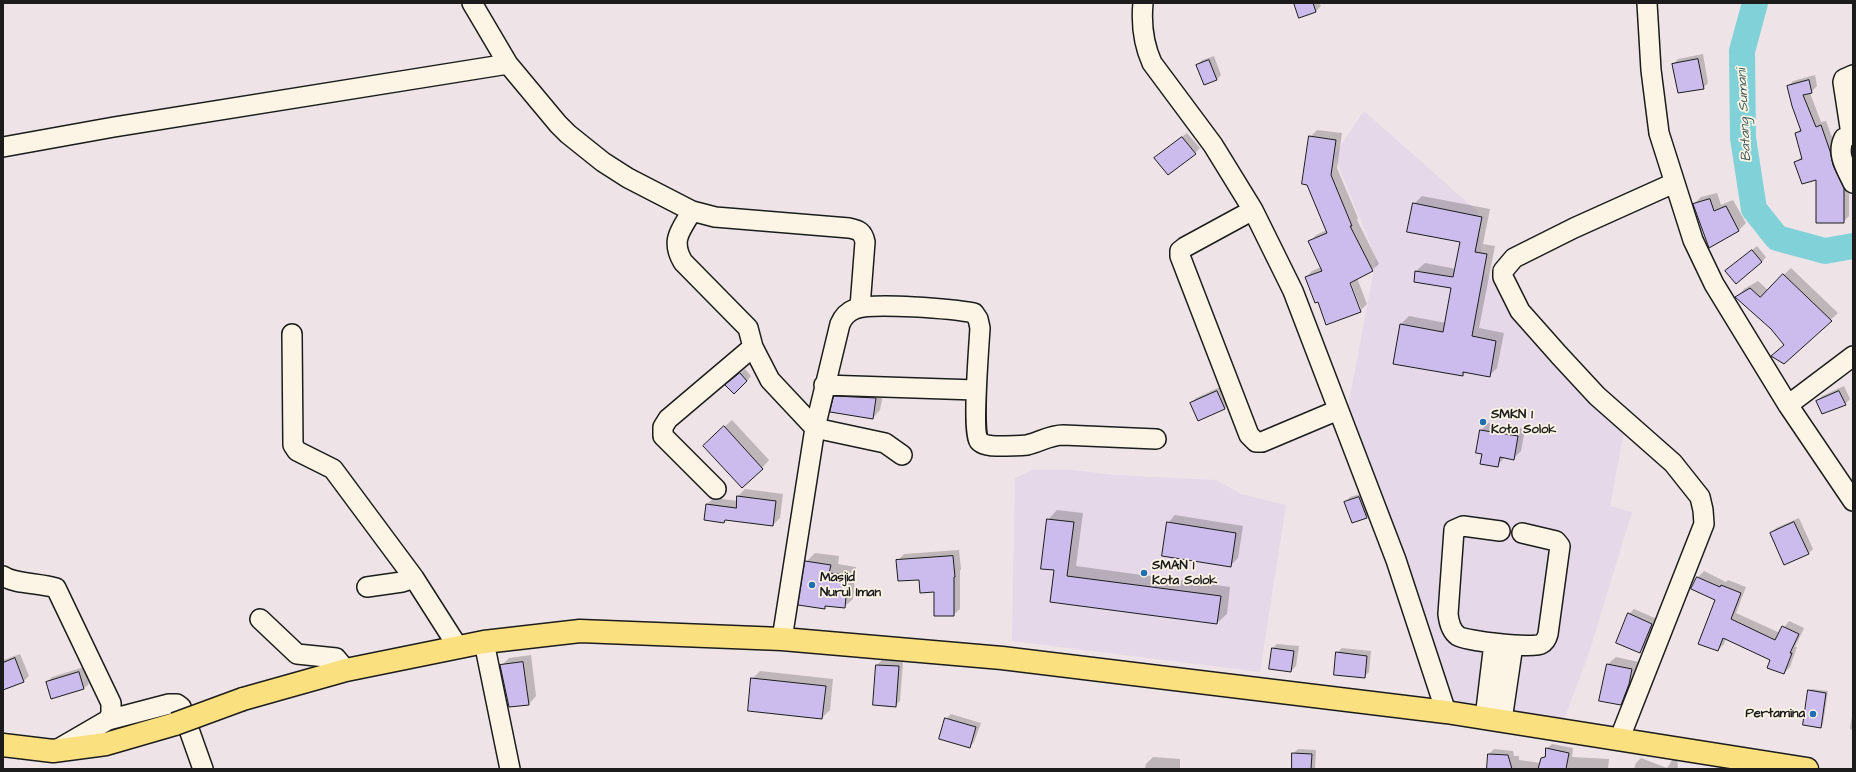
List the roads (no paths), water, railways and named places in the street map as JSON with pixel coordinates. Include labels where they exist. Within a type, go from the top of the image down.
[{"type":"highway","points":[[3,749],[53,751],[106,744],[175,724],[243,700],[346,670],[484,642],[580,631],[782,640],[1002,658],[1446,712],[1807,769]]},
{"type":"street","points":[[472,3],[508,64],[558,124],[603,162],[628,178],[692,211],[724,218],[858,230],[863,234],[866,242],[860,307]]},
{"type":"street","points":[[1143,3],[1142,21],[1146,49],[1152,63],[1213,145],[1253,210],[1293,290],[1396,560],[1446,712]]},
{"type":"street","points":[[1647,3],[1651,70],[1659,133],[1693,240],[1714,284],[1788,406],[1853,501]]},
{"type":"street","points":[[3,147],[161,119],[508,64]]},
{"type":"street","points":[[1853,75],[1844,79],[1843,82],[1852,134],[1844,138],[1841,144],[1841,159],[1853,183]]},
{"type":"street","points":[[1619,740],[1704,524],[1700,497],[1673,463],[1597,396],[1520,310],[1503,277],[1503,270],[1514,258],[1574,228],[1674,183]]},
{"type":"street","points":[[1253,210],[1180,251],[1180,256],[1249,435],[1256,442],[1262,442],[1338,410]]},
{"type":"street","points":[[692,211],[678,236],[676,248],[679,255],[683,262],[740,318],[748,328],[753,347],[770,380],[815,428],[885,443],[902,455]]},
{"type":"street","points":[[782,640],[815,428],[824,384],[840,324],[844,316],[853,310],[860,307],[890,307],[974,313],[978,319],[980,328],[976,390],[976,433],[978,441],[981,444],[995,446],[1027,445],[1059,435],[1156,439]]},
{"type":"street","points":[[292,334],[293,446],[297,451],[333,469],[414,578],[458,647]]},
{"type":"street","points":[[716,489],[663,436],[663,427],[668,419],[753,347]]},
{"type":"street","points":[[1788,406],[1853,356]]},
{"type":"street","points":[[824,384],[976,390]]},
{"type":"street","points":[[1500,531],[1463,526],[1454,530],[1448,614],[1452,629],[1460,637],[1494,643],[1536,646],[1542,644],[1548,634],[1560,546],[1556,541],[1522,533]]},
{"type":"street","points":[[3,576],[12,580],[46,584],[56,588],[111,703],[111,714],[108,720]]},
{"type":"street","points":[[368,587],[402,582],[414,578]]},
{"type":"street","points":[[260,620],[297,654],[336,658],[346,670]]},
{"type":"street","points":[[484,642],[510,769]]},
{"type":"street","points":[[1494,643],[1494,719]]},
{"type":"street","points":[[1494,719],[1513,645]]},
{"type":"street","points":[[53,751],[108,720],[169,704],[177,704],[181,707],[203,769]]},
{"type":"waterway","name":"Batang Sumani","points":[[1755,3],[1742,51],[1743,138],[1754,209],[1777,238],[1825,251],[1853,246]]},
{"type":"place","name":"SMKN 1 Kota Solok","points":[[1483,422]]},
{"type":"place","name":"SMAN 1 Kota Solok","points":[[1144,573]]},
{"type":"place","name":"Masjid Nurul Iman","points":[[812,585]]},
{"type":"place","name":"Pertamina","points":[[1813,714]]}]
